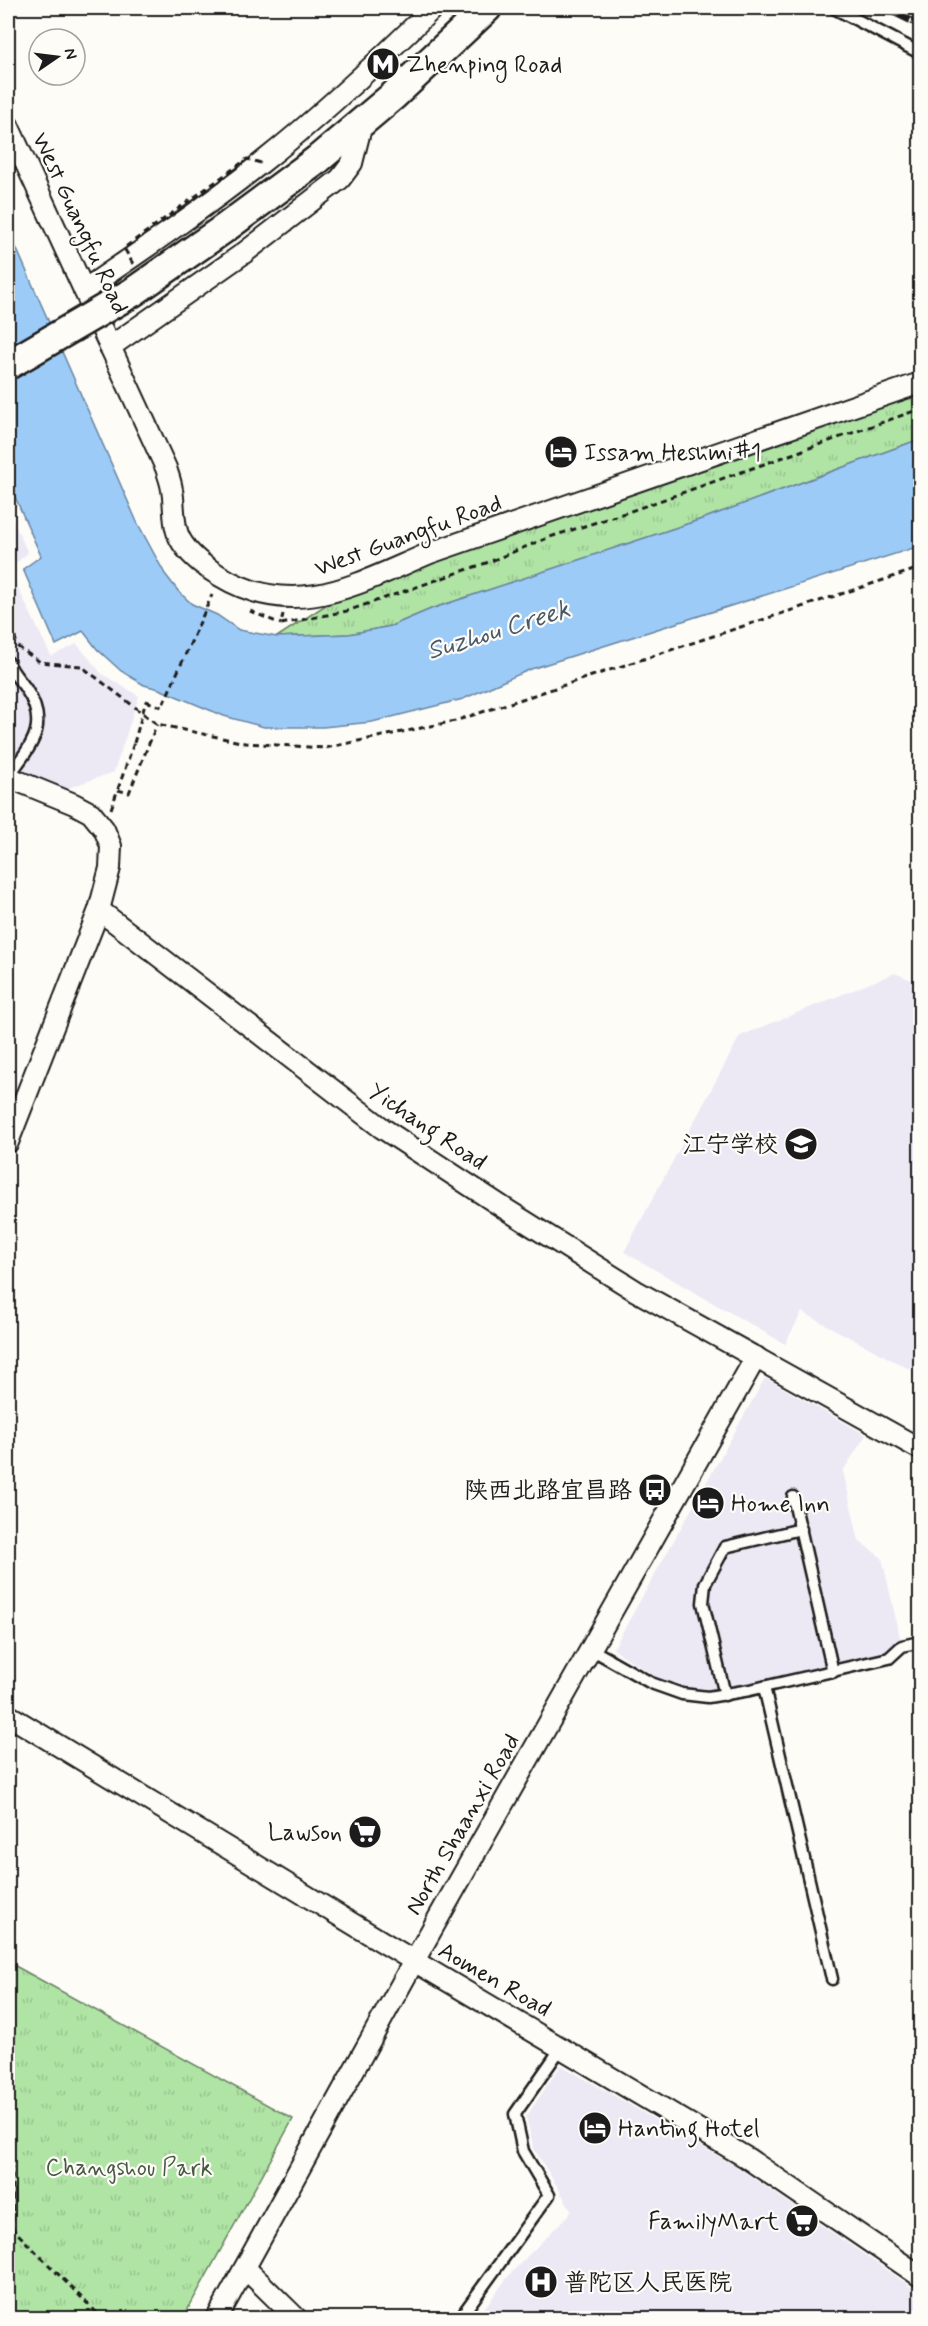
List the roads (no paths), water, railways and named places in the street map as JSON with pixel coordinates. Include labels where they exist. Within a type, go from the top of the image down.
[{"type":"main road","points":[[8,365],[144,284],[316,160],[362,123],[487,8]]},
{"type":"street","points":[[84,290],[207,205],[261,163],[361,77],[433,8]]},
{"type":"street","points":[[110,347],[244,253],[340,179],[352,163],[362,123]]},
{"type":"street","name":"West Guangfu Road","points":[[8,125],[166,468],[172,489],[175,523],[180,539],[205,567],[231,583],[261,594],[295,598],[322,595],[351,586],[430,553],[921,383]]},
{"type":"street","points":[[8,777],[91,813],[104,829],[111,846],[110,868],[99,910],[8,1142]]},
{"type":"street","name":"Yichang Road","points":[[99,910],[382,1128],[507,1210],[636,1291],[921,1449]]},
{"type":"street","name":"North Shaanxi Road","points":[[217,2319],[414,1961],[756,1357]]},
{"type":"street","name":"Aomen Road","points":[[8,1715],[414,1961],[747,2158],[921,2276]]},
{"type":"street","points":[[245,2268],[296,2319]]},
{"type":"lane","points":[[834,8],[921,52]]},
{"type":"lane","points":[[8,662],[34,703],[39,724],[36,736],[8,777]]},
{"type":"lane","points":[[793,1497],[833,1672]]},
{"type":"lane","points":[[725,1695],[704,1603],[705,1584],[725,1547],[801,1529]]},
{"type":"lane","points":[[591,1649],[651,1683],[682,1694],[708,1697],[765,1687],[889,1658],[902,1646],[921,1642]]},
{"type":"lane","points":[[765,1687],[832,1979]]},
{"type":"lane","points":[[460,2319],[549,2195],[523,2151],[515,2114],[561,2048]]},
{"type":"water","name":"Suzhou Creek","points":[[8,229],[137,522],[165,574],[192,604],[217,615],[239,630],[277,637],[349,634],[391,626],[431,609],[705,518],[920,439],[920,546],[531,669],[463,699],[372,722],[323,727],[264,727],[224,716],[144,685],[121,671],[97,649],[83,631],[56,645],[23,569],[41,556],[8,481]]},
{"type":"railway","points":[[885,8],[920,25]]},
{"type":"railway","points":[[907,8],[920,14]]},
{"type":"place","name":"Zhenping Road","points":[[383,64]]},
{"type":"place","name":"Issam Heshmi#1","points":[[561,452]]},
{"type":"place","name":"江宁学校","points":[[801,1144]]},
{"type":"place","name":"陕西北路宜昌路","points":[[655,1490]]},
{"type":"place","name":"Home Inn","points":[[708,1503]]},
{"type":"place","name":"Lawson","points":[[365,1832]]},
{"type":"place","name":"Hanting Hotel","points":[[595,2128]]},
{"type":"place","name":"FamilyMart","points":[[802,2221]]},
{"type":"place","name":"普陀区人民医院","points":[[541,2282]]},
{"type":"park label","name":"Changshou Park","points":[[129,2167]]}]
